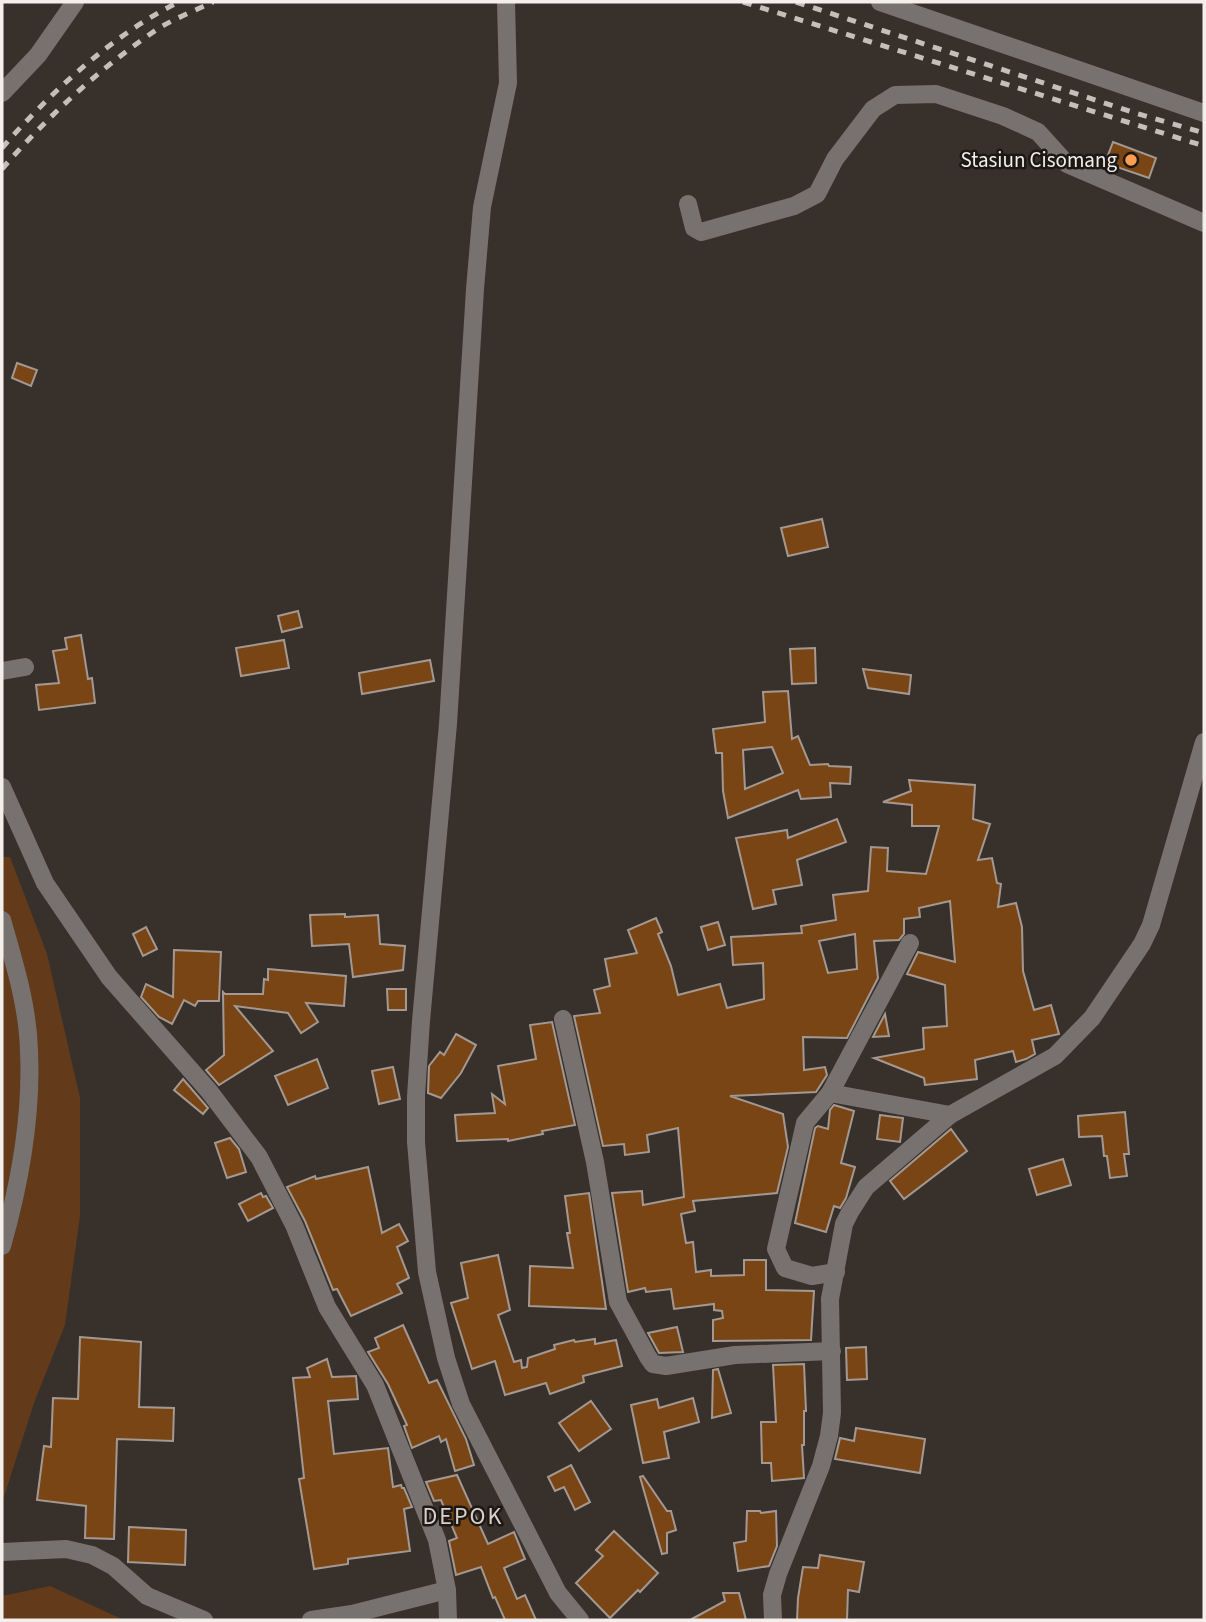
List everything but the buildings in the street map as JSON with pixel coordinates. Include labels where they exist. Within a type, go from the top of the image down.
[{"type":"street","points":[[2,93],[38,55],[75,2]]},
{"type":"street","points":[[506,2],[508,82],[482,207],[478,249],[448,724],[418,1059],[416,1142],[426,1272],[441,1338],[461,1404],[558,1593],[580,1620]]},
{"type":"street","points":[[880,2],[1204,113]]},
{"type":"street","points":[[688,204],[694,228],[701,232],[794,206],[817,194],[835,159],[873,108],[895,95],[936,94],[1003,116],[1038,132],[1067,164],[1204,223]]},
{"type":"street","points":[[2,671],[25,667]]},
{"type":"street","points":[[773,1620],[772,1595],[778,1574],[821,1466],[829,1436],[832,1413],[830,1298],[844,1224],[866,1187],[950,1115],[1055,1056],[1092,1018],[1142,944],[1151,925],[1204,742]]},
{"type":"street","points":[[2,787],[45,883],[109,977],[209,1091],[260,1157],[294,1225],[327,1307],[375,1385],[437,1541],[447,1590],[449,1620]]},
{"type":"street","points":[[2,920],[19,976],[30,1048],[29,1100],[17,1193],[2,1246]]},
{"type":"street","points":[[836,1272],[812,1276],[785,1268],[776,1249],[806,1123],[830,1093],[910,943]]},
{"type":"street","points":[[563,1019],[595,1161],[618,1302],[653,1364],[666,1366],[734,1355],[832,1351]]},
{"type":"street","points":[[830,1093],[950,1115]]},
{"type":"street","points":[[2,1552],[66,1549],[92,1555],[113,1566],[147,1596],[204,1620]]},
{"type":"street","points":[[311,1620],[352,1614],[447,1590]]},
{"type":"shaded area","points":[[2,857],[10,857],[47,954],[80,1098],[80,1216],[65,1325],[34,1403],[2,1503]]},
{"type":"shaded area","points":[[50,1586],[124,1620],[2,1620],[2,1596]]},
{"type":"railway","points":[[2,148],[41,106],[84,66],[130,31],[179,2]]},
{"type":"railway","points":[[2,169],[56,112],[116,59],[159,28],[213,2]]},
{"type":"railway","points":[[743,2],[1204,146]]},
{"type":"railway","points":[[796,2],[1204,133]]},
{"type":"place","name":"Stasiun Cisomang","points":[[1131,160]]},
{"type":"district","name":"DEPOK","points":[[463,1516]]}]
